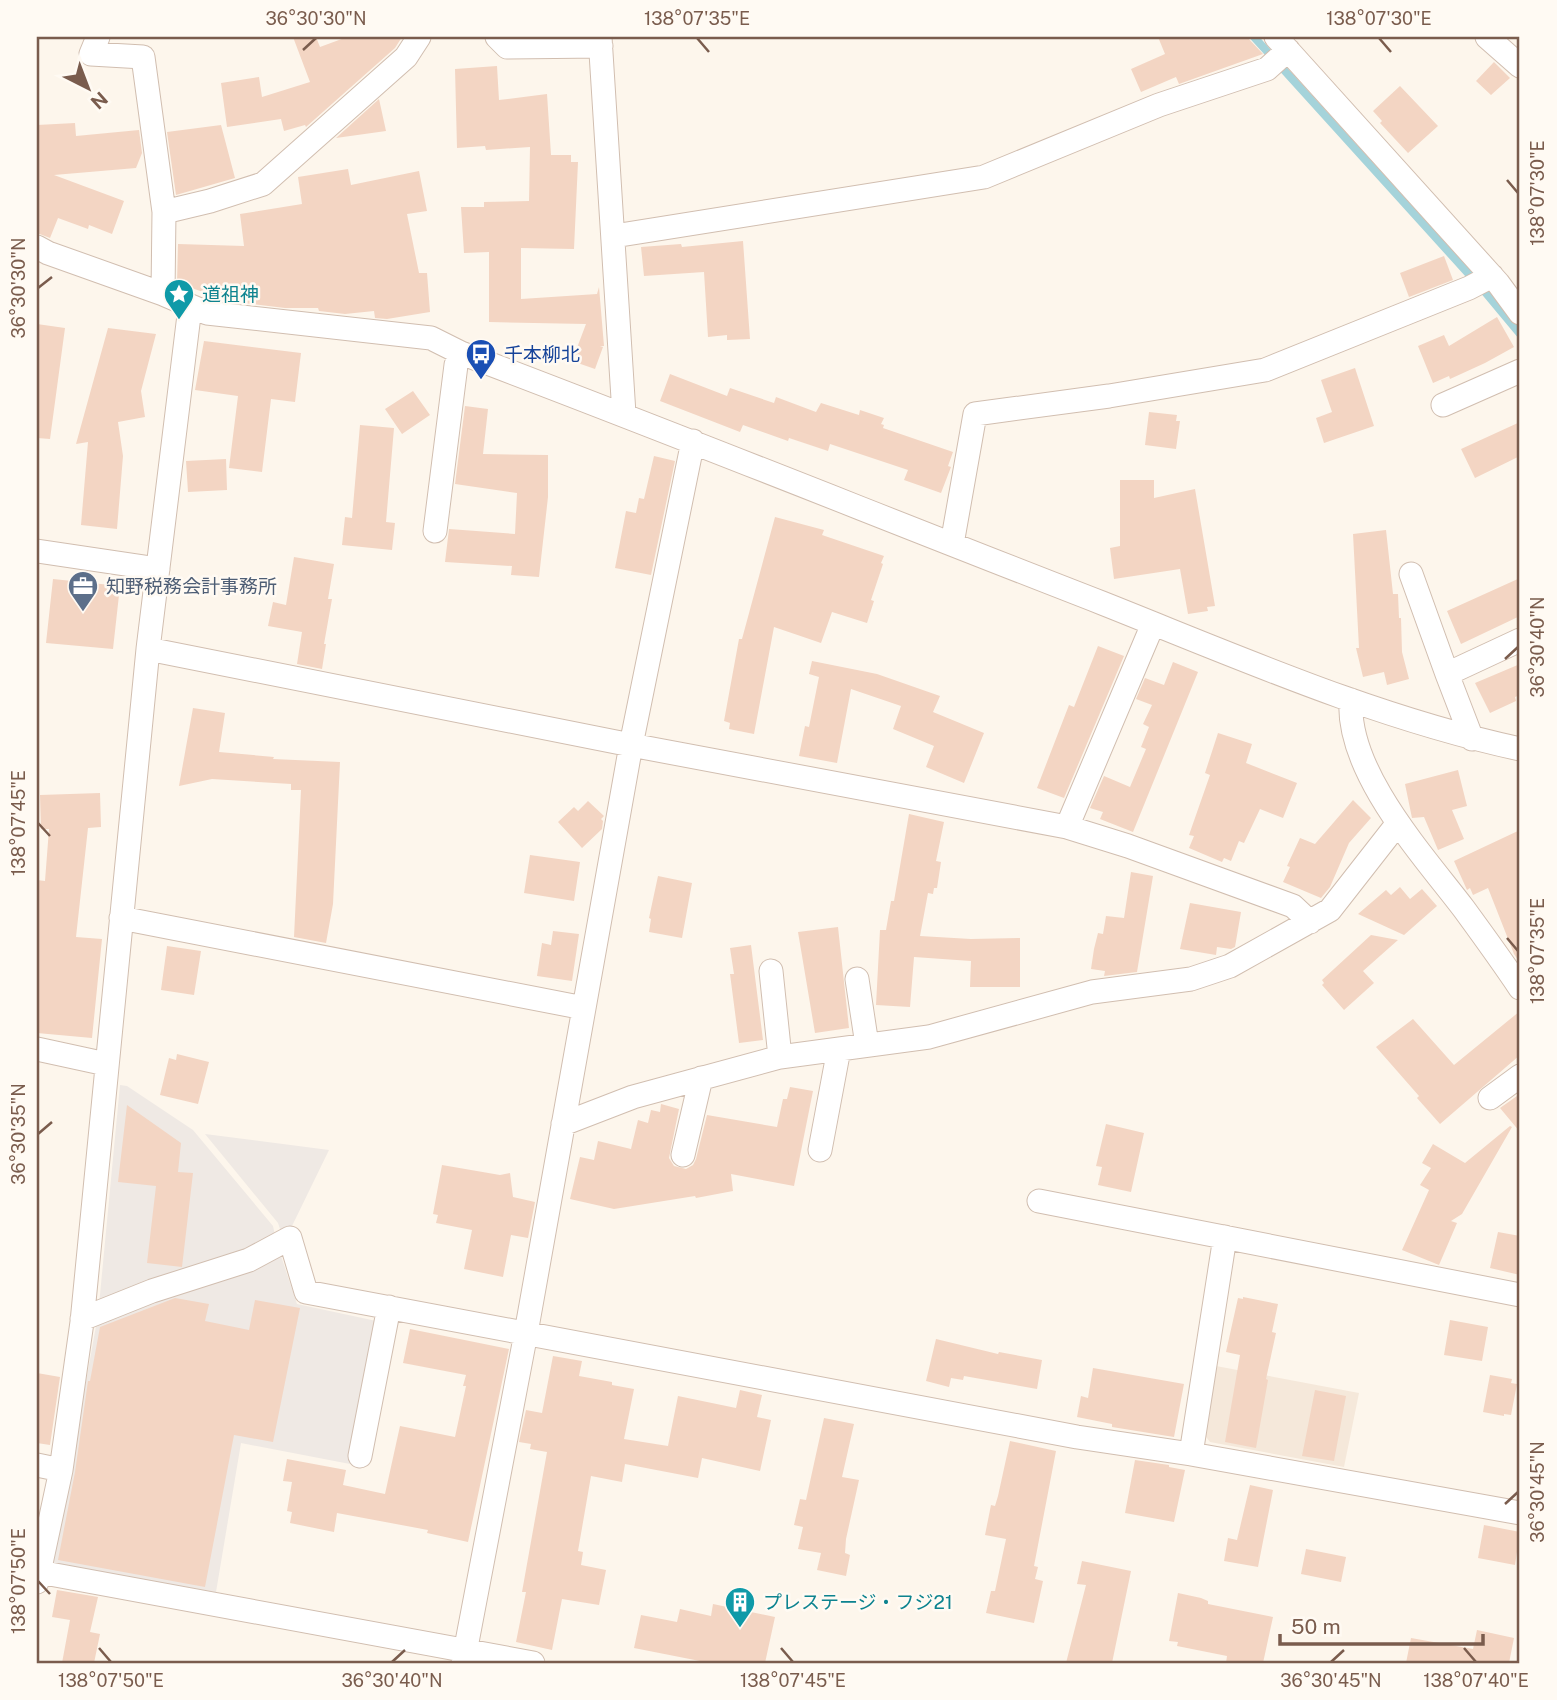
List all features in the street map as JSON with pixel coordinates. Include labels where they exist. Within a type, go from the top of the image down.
[{"type":"street","points":[[97,37],[91,54],[143,57],[164,212],[163,294]]},
{"type":"street","points":[[164,212],[263,184],[406,57],[419,37]]},
{"type":"street","points":[[497,37],[507,47],[601,41],[624,414]]},
{"type":"street","points":[[1487,37],[1520,66]]},
{"type":"street","points":[[614,236],[984,177],[1159,105],[1267,69],[1282,44],[1503,280],[1520,313]]},
{"type":"street","points":[[37,247],[207,313],[431,338],[461,353],[624,414],[1153,624],[1351,699],[1472,739],[1520,749]]},
{"type":"street","points":[[952,544],[975,414],[1230,378],[1265,370],[1469,288],[1503,280]]},
{"type":"street","points":[[190,307],[148,649],[82,1318],[61,1470],[38,1577],[464,1657],[533,1663]]},
{"type":"street","points":[[435,531],[456,365],[461,353]]},
{"type":"street","points":[[1443,405],[1520,371]]},
{"type":"street","points":[[464,1657],[526,1333],[631,745],[693,441]]},
{"type":"street","points":[[37,551],[158,569]]},
{"type":"street","points":[[1411,574],[1472,739]]},
{"type":"street","points":[[1067,827],[1153,624]]},
{"type":"street","points":[[1447,674],[1520,640]]},
{"type":"street","points":[[148,649],[631,745],[1067,827],[1128,846],[1293,906],[1310,922]]},
{"type":"street","points":[[1351,699],[1350,716],[1356,745],[1398,823],[1520,988]]},
{"type":"street","points":[[563,1124],[633,1097],[780,1057],[929,1037],[1093,992],[1191,979],[1230,966],[1330,910],[1398,823]]},
{"type":"street","points":[[121,918],[584,1008]]},
{"type":"street","points":[[771,971],[780,1057]]},
{"type":"street","points":[[857,979],[867,1045]]},
{"type":"street","points":[[37,1049],[106,1065]]},
{"type":"street","points":[[820,1150],[839,1049]]},
{"type":"street","points":[[1490,1098],[1520,1076]]},
{"type":"street","points":[[683,1155],[701,1078]]},
{"type":"street","points":[[1039,1200],[1520,1295]]},
{"type":"street","points":[[1191,1454],[1225,1237]]},
{"type":"street","points":[[82,1318],[152,1291],[249,1260],[290,1238],[306,1292],[1064,1435],[1191,1454],[1520,1513]]},
{"type":"street","points":[[360,1456],[389,1307]]},
{"type":"street","points":[[37,1465],[61,1470]]},
{"type":"shaded area","points":[[120,1085],[127,1086],[193,1130],[273,1226],[275,1235],[241,1255],[99,1305]]},
{"type":"shaded area","points":[[205,1134],[329,1150],[292,1226],[281,1232],[278,1223]]},
{"type":"shaded area","points":[[280,1253],[297,1304],[381,1322],[350,1464],[241,1443],[216,1592],[53,1564],[96,1326],[154,1299]]},
{"type":"shaded area","points":[[1216,1366],[1359,1393],[1344,1467],[1210,1442],[1203,1433]]},
{"type":"building","points":[[293,37],[316,37],[320,47],[347,37],[402,37],[395,48],[306,127],[305,125],[284,131],[281,119],[227,127],[221,83],[259,77],[262,97],[310,82]]},
{"type":"building","points":[[1158,37],[1247,37],[1263,54],[1179,84],[1176,77],[1141,92],[1131,69],[1165,54]]},
{"type":"building","points":[[1494,62],[1510,78],[1491,95],[1476,81]]},
{"type":"building","points":[[497,66],[499,100],[547,94],[551,155],[571,155],[571,162],[578,162],[574,249],[521,248],[521,299],[597,294],[599,287],[604,346],[600,346],[603,347],[595,369],[572,361],[586,324],[489,322],[489,252],[464,253],[461,207],[484,207],[484,202],[529,201],[530,147],[486,150],[485,146],[457,148],[455,69]]},
{"type":"building","points":[[1400,86],[1438,126],[1408,153],[1380,123],[1382,121],[1373,111]]},
{"type":"building","points":[[379,99],[386,131],[336,138]]},
{"type":"building","points":[[75,123],[76,136],[139,130],[142,153],[136,168],[54,175],[124,201],[112,234],[58,218],[50,238],[37,233],[37,125]]},
{"type":"building","points":[[221,125],[235,178],[176,195],[167,132]]},
{"type":"building","points":[[348,169],[351,185],[419,171],[427,211],[407,214],[419,273],[427,273],[430,312],[387,319],[375,318],[374,311],[345,314],[319,311],[318,308],[285,308],[211,299],[209,294],[177,283],[178,244],[244,246],[240,214],[302,204],[298,177]]},
{"type":"building","points":[[743,241],[750,339],[727,340],[727,335],[708,337],[704,272],[644,276],[641,247],[681,244],[682,247]]},
{"type":"building","points":[[1444,256],[1453,280],[1409,297],[1400,273]]},
{"type":"building","points":[[1497,317],[1514,347],[1450,379],[1449,376],[1433,383],[1418,346],[1444,335],[1449,346]]},
{"type":"building","points":[[37,324],[65,328],[50,439],[37,438]]},
{"type":"building","points":[[108,328],[156,334],[141,391],[145,417],[118,422],[123,456],[117,529],[81,525],[88,442],[76,444]]},
{"type":"building","points":[[204,341],[301,353],[295,402],[271,399],[262,472],[229,468],[238,396],[195,390]]},
{"type":"building","points":[[1355,368],[1374,426],[1324,443],[1316,418],[1332,412],[1321,380]]},
{"type":"building","points":[[670,374],[727,396],[730,388],[774,403],[776,397],[816,412],[821,403],[859,415],[860,410],[884,418],[881,424],[884,425],[883,428],[953,452],[948,466],[951,467],[941,493],[904,480],[908,470],[830,444],[828,451],[789,438],[788,441],[743,425],[740,432],[660,401]]},
{"type":"building","points":[[413,391],[430,415],[402,434],[385,409]]},
{"type":"building","points":[[465,406],[488,409],[483,454],[548,455],[548,497],[539,577],[511,575],[512,566],[445,562],[449,529],[515,534],[517,493],[455,484]]},
{"type":"building","points":[[1149,412],[1177,415],[1176,421],[1180,421],[1176,449],[1145,445]]},
{"type":"building","points":[[1520,422],[1520,456],[1475,478],[1461,449]]},
{"type":"building","points":[[360,425],[394,428],[386,522],[395,523],[392,550],[342,545],[345,517],[352,518]]},
{"type":"building","points":[[654,456],[675,461],[651,575],[615,568],[626,511],[636,513],[639,498],[644,499]]},
{"type":"building","points":[[226,459],[227,490],[188,492],[186,461]]},
{"type":"building","points":[[1120,480],[1154,480],[1154,498],[1195,489],[1215,606],[1207,607],[1208,611],[1188,614],[1180,569],[1114,579],[1110,548],[1120,546]]},
{"type":"building","points":[[775,517],[824,530],[822,535],[884,556],[867,623],[832,612],[821,643],[774,627],[754,734],[729,729],[730,723],[724,721],[739,639],[742,639]]},
{"type":"building","points":[[1386,530],[1393,594],[1398,594],[1402,652],[1409,679],[1387,685],[1384,672],[1363,677],[1356,648],[1359,648],[1353,534]]},
{"type":"building","points":[[294,557],[334,564],[322,669],[297,664],[302,632],[268,626],[273,602],[286,605]]},
{"type":"building","points":[[1520,578],[1520,616],[1461,644],[1447,611]]},
{"type":"building","name":"知野税務会計事務所","points":[[53,579],[120,586],[113,649],[46,643]]},
{"type":"building","points":[[1098,646],[1124,656],[1064,798],[1037,788],[1069,705],[1074,707]]},
{"type":"building","points":[[812,661],[877,674],[940,696],[933,712],[984,733],[964,783],[926,767],[934,746],[893,729],[901,706],[851,689],[837,763],[799,756],[805,726],[809,727],[819,677],[809,674]]},
{"type":"building","points":[[1173,662],[1198,672],[1133,832],[1100,819],[1103,812],[1090,808],[1104,776],[1130,787],[1146,749],[1141,747],[1149,727],[1143,724],[1152,705],[1136,699],[1145,678],[1164,685]]},
{"type":"building","points":[[1520,664],[1520,695],[1515,697],[1516,701],[1490,713],[1475,683]]},
{"type":"building","points":[[193,708],[225,713],[219,752],[274,757],[273,759],[340,762],[333,904],[326,943],[294,937],[301,790],[291,790],[291,784],[212,779],[179,786]]},
{"type":"building","points":[[1218,733],[1252,744],[1246,763],[1297,783],[1283,818],[1260,809],[1244,843],[1239,841],[1231,861],[1224,858],[1222,862],[1189,848],[1194,836],[1189,835],[1210,775],[1205,773]]},
{"type":"building","points":[[1458,770],[1467,806],[1452,810],[1464,839],[1438,850],[1424,817],[1412,818],[1405,784]]},
{"type":"building","points":[[100,793],[101,827],[88,828],[76,937],[102,939],[92,1038],[37,1033],[37,880],[45,881],[49,829],[41,829],[40,795]]},
{"type":"building","points":[[1353,800],[1371,818],[1349,843],[1330,887],[1321,898],[1283,882],[1300,838],[1315,844]]},
{"type":"building","points":[[588,801],[604,816],[601,819],[602,829],[582,848],[558,822],[574,807],[578,811]]},
{"type":"building","points":[[909,814],[944,822],[936,861],[941,862],[937,888],[934,888],[933,894],[928,893],[920,936],[1020,938],[1020,987],[970,987],[971,961],[914,957],[910,1007],[876,1005],[880,930],[886,930],[891,901],[894,901]]},
{"type":"building","points":[[1520,830],[1520,963],[1488,888],[1473,895],[1470,888],[1467,890],[1454,861]]},
{"type":"building","points":[[530,855],[580,862],[574,901],[524,893]]},
{"type":"building","points":[[1131,872],[1153,876],[1137,972],[1104,976],[1105,971],[1091,969],[1098,933],[1103,934],[1106,916],[1124,918]]},
{"type":"building","points":[[658,876],[692,883],[682,938],[649,932],[649,918]]},
{"type":"building","points":[[1400,887],[1410,899],[1422,889],[1437,906],[1404,935],[1358,914],[1386,890],[1391,895]]},
{"type":"building","points":[[1190,903],[1241,912],[1235,947],[1217,947],[1216,955],[1180,949]]},
{"type":"building","points":[[838,927],[849,1028],[815,1033],[798,932]]},
{"type":"building","points":[[553,931],[579,934],[572,981],[537,976],[542,943],[551,945]]},
{"type":"building","points":[[1371,935],[1398,940],[1363,971],[1374,983],[1344,1010],[1322,985],[1322,980]]},
{"type":"building","points":[[751,945],[763,1040],[739,1043],[730,974],[734,974],[730,948]]},
{"type":"building","points":[[167,946],[201,951],[194,995],[161,990]]},
{"type":"building","points":[[1520,1011],[1520,1055],[1440,1124],[1376,1047],[1413,1019],[1454,1065]]},
{"type":"building","points":[[177,1054],[209,1062],[198,1104],[160,1095],[169,1058],[176,1060]]},
{"type":"building","points":[[790,1087],[813,1091],[794,1186],[731,1174],[733,1191],[696,1198],[695,1196],[614,1209],[570,1199],[580,1157],[594,1160],[598,1141],[631,1149],[638,1120],[648,1123],[651,1110],[660,1112],[661,1104],[679,1109],[669,1158],[674,1166],[686,1169],[693,1165],[696,1159],[707,1115],[777,1127],[783,1099],[787,1099]]},
{"type":"building","points":[[1517,1096],[1520,1100],[1520,1132],[1500,1108]]},
{"type":"building","points":[[127,1105],[181,1143],[178,1172],[193,1173],[182,1267],[147,1263],[156,1186],[118,1182]]},
{"type":"building","points":[[1106,1124],[1144,1133],[1131,1192],[1098,1185],[1102,1167],[1096,1166]]},
{"type":"building","points":[[1512,1127],[1462,1214],[1451,1221],[1457,1223],[1439,1265],[1402,1250],[1429,1190],[1420,1185],[1431,1168],[1422,1163],[1433,1144],[1465,1163]]},
{"type":"building","points":[[442,1165],[500,1175],[510,1173],[513,1197],[535,1202],[528,1238],[511,1235],[503,1277],[464,1269],[472,1230],[436,1223],[438,1215],[433,1214]]},
{"type":"building","points":[[1498,1232],[1520,1236],[1520,1275],[1490,1268]]},
{"type":"building","points":[[175,1298],[209,1304],[205,1321],[249,1330],[255,1300],[300,1308],[273,1442],[234,1435],[205,1587],[58,1560],[75,1472],[88,1381],[100,1327]]},
{"type":"building","points":[[1238,1298],[1278,1304],[1272,1332],[1276,1333],[1256,1448],[1225,1442],[1240,1355],[1226,1352]]},
{"type":"building","points":[[1450,1320],[1488,1327],[1482,1361],[1444,1355]]},
{"type":"building","points":[[410,1329],[509,1349],[468,1542],[427,1533],[428,1530],[337,1513],[334,1532],[290,1523],[292,1512],[287,1511],[292,1482],[283,1481],[287,1459],[346,1470],[343,1485],[385,1494],[400,1426],[455,1437],[466,1375],[403,1363]]},
{"type":"building","points":[[936,1339],[998,1354],[999,1352],[1042,1360],[1037,1389],[964,1376],[963,1380],[951,1378],[949,1387],[926,1381]]},
{"type":"building","points":[[553,1356],[582,1361],[579,1376],[634,1389],[624,1439],[668,1446],[678,1396],[736,1408],[740,1390],[762,1395],[757,1417],[771,1420],[760,1471],[702,1458],[698,1478],[625,1464],[622,1482],[591,1476],[578,1551],[583,1552],[581,1565],[606,1570],[599,1605],[562,1599],[552,1650],[516,1642],[526,1592],[522,1592],[547,1452],[530,1449],[531,1444],[519,1442],[526,1410],[542,1413]]},
{"type":"building","points":[[1093,1368],[1184,1384],[1174,1437],[1112,1427],[1112,1424],[1077,1417],[1081,1396],[1088,1398]]},
{"type":"building","points":[[37,1373],[60,1377],[50,1445],[37,1443]]},
{"type":"building","points":[[1490,1375],[1512,1379],[1511,1383],[1517,1384],[1511,1415],[1483,1412]]},
{"type":"building","points":[[1315,1390],[1346,1396],[1334,1461],[1302,1456]]},
{"type":"building","points":[[824,1418],[854,1424],[842,1477],[859,1480],[846,1539],[845,1553],[850,1555],[846,1576],[817,1570],[821,1553],[798,1549],[803,1527],[794,1525],[800,1499],[806,1500]]},
{"type":"building","points":[[1010,1441],[1056,1451],[1034,1566],[1038,1567],[1035,1579],[1043,1581],[1034,1623],[986,1613],[991,1591],[995,1591],[1006,1539],[985,1535],[991,1505],[995,1506],[998,1496]]},
{"type":"building","points":[[1135,1460],[1185,1470],[1174,1522],[1125,1513]]},
{"type":"building","points":[[1250,1485],[1273,1490],[1258,1567],[1224,1561],[1228,1538],[1237,1540]]},
{"type":"building","points":[[1484,1525],[1520,1532],[1515,1565],[1478,1558]]},
{"type":"building","points":[[1306,1549],[1346,1557],[1341,1582],[1301,1574]]},
{"type":"building","points":[[1082,1561],[1131,1571],[1112,1663],[1066,1663],[1086,1585],[1077,1584]]},
{"type":"building","points":[[57,1590],[98,1597],[90,1632],[100,1634],[94,1663],[62,1663],[70,1620],[52,1617]]},
{"type":"building","points":[[1178,1593],[1201,1598],[1208,1601],[1208,1604],[1273,1617],[1263,1663],[1226,1663],[1227,1656],[1177,1646],[1178,1642],[1169,1641]]},
{"type":"building","points":[[713,1604],[775,1617],[765,1663],[710,1663],[634,1648],[641,1615],[677,1622],[680,1609],[711,1616]]},
{"type":"building","points":[[1477,1630],[1514,1638],[1509,1663],[1406,1663],[1411,1638],[1473,1649]]},
{"type":"waterway","points":[[1254,37],[1520,334]]},
{"type":"place","name":"道祖神","points":[[179,321]]},
{"type":"place","name":"千本柳北","points":[[481,381]]},
{"type":"place","name":"知野税務会計事務所","points":[[83,613]]},
{"type":"place","name":"プレステージ・フジ21","points":[[740,1629]]}]
